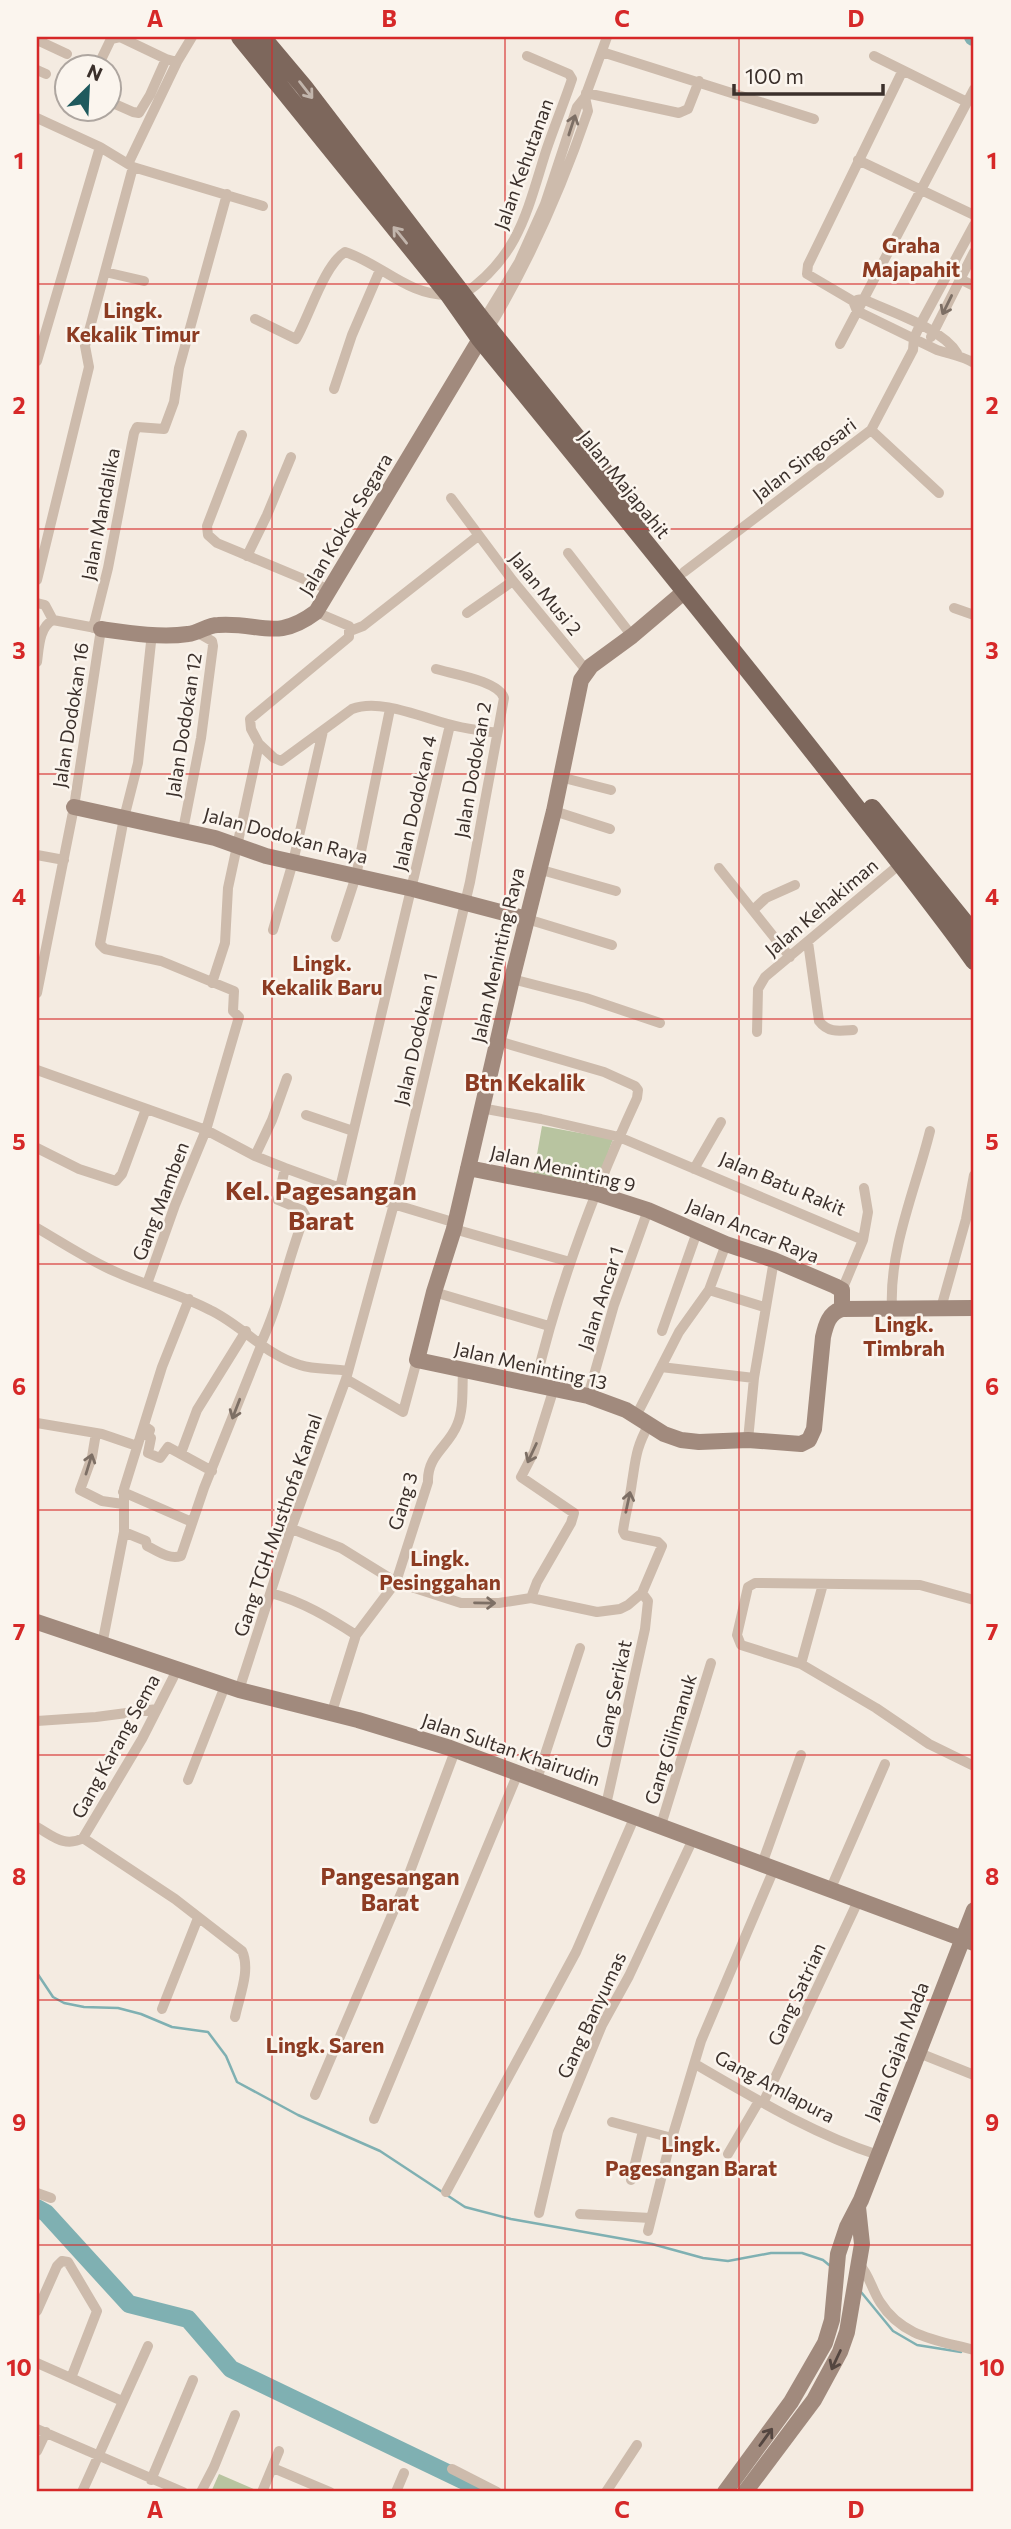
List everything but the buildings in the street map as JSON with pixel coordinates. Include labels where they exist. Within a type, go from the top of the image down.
[{"type":"main road","name":"Jalan Majapahit","points":[[240,37],[261,45],[640,526],[685,591],[863,806]]},
{"type":"main road","name":"Jalan Majapahit","points":[[640,526],[684,572],[880,828],[974,934]]},
{"type":"main road","name":"Jalan Majapahit","points":[[880,828],[900,864],[936,907],[974,961]]},
{"type":"street","points":[[105,52],[111,39],[120,37],[172,60]]},
{"type":"street","points":[[122,108],[139,113],[172,60],[192,37]]},
{"type":"street","points":[[484,329],[545,204],[578,107],[607,37]]},
{"type":"street","points":[[37,40],[62,52]]},
{"type":"street","points":[[602,52],[814,119]]},
{"type":"street","name":"Jalan Kehutanan","points":[[456,295],[489,273],[522,228],[572,79],[569,74],[527,56]]},
{"type":"street","points":[[874,57],[967,102]]},
{"type":"street","points":[[37,580],[89,364],[85,346],[131,166],[172,60]]},
{"type":"street","points":[[902,72],[806,270],[810,277],[914,338],[947,354],[957,353]]},
{"type":"street","points":[[585,95],[680,113],[688,108],[699,82]]},
{"type":"street","points":[[840,344],[858,304],[974,89]]},
{"type":"street","points":[[37,118],[100,147],[131,166],[263,206]]},
{"type":"street","points":[[37,362],[100,147]]},
{"type":"street","points":[[858,160],[974,215]]},
{"type":"street","name":"Jalan Mandalika","points":[[97,628],[134,433],[137,427],[164,429],[169,419],[179,368],[227,194]]},
{"type":"street","points":[[872,430],[913,350],[914,338],[920,326],[974,227]]},
{"type":"street","points":[[913,350],[927,345],[974,252]]},
{"type":"street","points":[[255,319],[295,340],[317,293],[341,255],[349,253],[418,291],[433,296],[456,295]]},
{"type":"street","points":[[334,389],[352,335],[380,270]]},
{"type":"street","points":[[106,272],[144,281]]},
{"type":"street","points":[[960,279],[974,286]]},
{"type":"street","points":[[858,304],[934,333],[950,343],[957,353],[974,363]]},
{"type":"street","name":"Jalan Kokok Segara","points":[[97,628],[183,635],[198,633],[211,625],[222,624],[285,629],[297,626],[316,612],[484,329]]},
{"type":"street","name":"Jalan Singosari","points":[[684,572],[872,430],[940,494]]},
{"type":"street","points":[[242,435],[206,532],[210,538],[247,556],[330,590]]},
{"type":"street","points":[[247,556],[291,457]]},
{"type":"street","name":"Jalan Musi 2","points":[[451,498],[513,581],[587,671]]},
{"type":"street","points":[[152,634],[138,763],[99,941],[102,948],[161,961],[212,983],[225,943],[228,888],[259,744],[249,723],[256,712],[320,662],[350,634],[478,536]]},
{"type":"street","points":[[568,553],[632,636]]},
{"type":"street","points":[[467,613],[513,581]]},
{"type":"street","points":[[587,671],[685,591]]},
{"type":"street","points":[[37,603],[45,605],[53,620]]},
{"type":"street","points":[[954,608],[974,615]]},
{"type":"street","points":[[316,612],[349,626],[350,634]]},
{"type":"street","points":[[37,662],[42,633],[48,622],[53,620],[97,628]]},
{"type":"street","name":"Jalan Dodokan 16","points":[[37,993],[41,960],[74,807],[97,628]]},
{"type":"street","name":"Jalan Dodokan 12","points":[[183,830],[201,738],[213,646],[212,641],[198,633]]},
{"type":"street","name":"Jalan Dodokan 2","points":[[436,669],[490,684],[502,692],[504,698],[470,882]]},
{"type":"street","name":"Jalan Meninting Raya","points":[[347,1375],[403,1412],[434,1292],[455,1226],[538,869],[554,811],[577,695],[587,671]]},
{"type":"street","name":"Jalan Dodokan 4","points":[[259,744],[281,761],[359,706],[374,705],[450,725],[497,733]]},
{"type":"street","points":[[337,937],[356,876],[390,709]]},
{"type":"street","name":"Jalan Dodokan 4","points":[[340,1188],[450,725]]},
{"type":"street","points":[[273,930],[293,862],[323,731]]},
{"type":"street","points":[[560,777],[611,790]]},
{"type":"street","name":"Jalan Dodokan Raya","points":[[74,807],[183,830],[236,844],[266,856],[412,889],[527,919]]},
{"type":"street","points":[[554,811],[610,829]]},
{"type":"street","points":[[37,855],[64,860]]},
{"type":"street","name":"Jalan Kehakiman","points":[[757,1032],[758,989],[765,977],[900,864]]},
{"type":"street","points":[[719,868],[790,957]]},
{"type":"street","points":[[538,869],[616,891]]},
{"type":"street","name":"Jalan Dodokan 1","points":[[347,1375],[394,1204],[470,882]]},
{"type":"street","points":[[753,910],[766,898],[795,885]]},
{"type":"street","points":[[527,919],[612,945]]},
{"type":"street","points":[[808,942],[819,1021],[827,1030],[853,1030]]},
{"type":"street","points":[[512,979],[586,998],[660,1023]]},
{"type":"street","name":"Gang Mamben","points":[[147,1284],[175,1205],[206,1130],[239,1017],[232,1010],[235,992],[212,983]]},
{"type":"street","points":[[498,1041],[604,1072],[635,1086],[638,1090],[595,1193],[570,1262],[549,1326],[535,1385]]},
{"type":"street","points":[[37,1070],[206,1130],[256,1156],[340,1188],[570,1262]]},
{"type":"street","points":[[256,1156],[287,1078]]},
{"type":"street","points":[[37,1148],[79,1169],[116,1181],[122,1174],[146,1108]]},
{"type":"street","name":"Jalan Batu Rakit","points":[[481,1108],[541,1118],[618,1137],[863,1240]]},
{"type":"street","points":[[306,1115],[353,1131]]},
{"type":"street","points":[[694,1169],[721,1122]]},
{"type":"street","points":[[892,1308],[894,1268],[930,1131]]},
{"type":"street","points":[[124,1532],[175,1558],[181,1555],[268,1327],[306,1215],[302,1210],[278,1200],[285,1168]]},
{"type":"street","name":"Jalan Meninting 9","points":[[468,1168],[595,1193],[648,1210]]},
{"type":"street","points":[[941,1308],[974,1175]]},
{"type":"street","points":[[864,1188],[868,1212],[863,1240],[842,1290],[842,1309],[974,1308]]},
{"type":"street","name":"Jalan Ancar Raya","points":[[648,1210],[842,1290]]},
{"type":"street","name":"Jalan Ancar 1","points":[[588,1396],[614,1305],[648,1210]]},
{"type":"street","points":[[37,1228],[86,1258],[189,1299],[246,1331],[260,1345],[299,1365],[347,1375]]},
{"type":"street","points":[[662,1331],[697,1232]]},
{"type":"street","points":[[292,1529],[341,1548],[396,1582],[461,1603],[499,1603],[531,1598],[597,1612],[620,1609],[628,1605],[642,1593],[662,1546],[659,1542],[625,1535],[622,1531],[643,1420],[661,1367],[679,1332],[709,1290],[726,1244]]},
{"type":"street","points":[[748,1440],[764,1307],[774,1261]]},
{"type":"street","points":[[709,1290],[764,1307]]},
{"type":"street","points":[[434,1292],[549,1326]]},
{"type":"street","points":[[102,1645],[124,1532],[123,1495],[162,1367],[189,1299]]},
{"type":"street","name":"Jalan Meninting 13","points":[[417,1360],[588,1396],[626,1410],[664,1434],[690,1441],[805,1443],[814,1429],[823,1337],[834,1312],[842,1309]]},
{"type":"street","points":[[181,1453],[197,1410],[246,1331]]},
{"type":"street","points":[[661,1367],[754,1378]]},
{"type":"street","name":"Gang 3","points":[[331,1715],[356,1635],[396,1582],[436,1453],[455,1431],[459,1421],[463,1371]]},
{"type":"street","name":"Gang TGH Musthofa Kamal","points":[[188,1780],[232,1688],[271,1593],[347,1375]]},
{"type":"street","points":[[531,1598],[537,1581],[574,1513],[521,1477],[534,1452],[554,1388]]},
{"type":"street","points":[[37,1423],[96,1433],[137,1446]]},
{"type":"street","points":[[143,1429],[150,1430],[148,1453],[160,1458],[168,1447],[212,1471]]},
{"type":"street","points":[[96,1433],[92,1457],[80,1490],[102,1501],[123,1495],[192,1522]]},
{"type":"street","points":[[974,1600],[920,1585],[755,1583],[748,1587],[737,1635],[741,1645],[801,1664],[876,1708],[929,1744],[974,1766]]},
{"type":"street","points":[[801,1664],[824,1584]]},
{"type":"street","points":[[271,1593],[321,1612],[356,1635]]},
{"type":"street","name":"Gang Serikat","points":[[606,1805],[645,1629],[648,1601],[642,1593]]},
{"type":"street","name":"Jalan Sultan Khairudin","points":[[37,1622],[232,1688],[405,1734],[537,1779],[968,1941]]},
{"type":"street","points":[[537,1779],[580,1648]]},
{"type":"street","name":"Gang Gilimanuk","points":[[662,1825],[711,1663]]},
{"type":"street","name":"Gang Karang Sema","points":[[83,1838],[121,1775],[177,1670]]},
{"type":"street","points":[[37,1721],[157,1709]]},
{"type":"street","points":[[315,2095],[406,1882],[455,1751]]},
{"type":"street","points":[[648,2231],[701,2041],[768,1867],[801,1755]]},
{"type":"street","points":[[831,1888],[885,1764]]},
{"type":"street","points":[[374,2119],[518,1773]]},
{"type":"street","points":[[446,2192],[576,1952],[635,1816]]},
{"type":"street","points":[[37,1826],[64,1842],[74,1843],[83,1838],[175,1899],[242,1951],[244,1974],[235,2017]]},
{"type":"street","name":"Gang Banyumas","points":[[539,2213],[558,2132],[583,2070],[602,2025],[629,1976],[693,1839]]},
{"type":"street","name":"Gang Satrian","points":[[728,2154],[761,2102],[859,1899]]},
{"type":"street","name":"Jalan Gajah Mada","points":[[725,2492],[791,2402],[816,2361],[829,2332],[838,2254],[847,2227],[858,2207],[919,2053],[968,1941],[974,1910]]},
{"type":"street","points":[[162,2009],[198,1919]]},
{"type":"street","points":[[919,2053],[974,2075]]},
{"type":"street","name":"Gang Amlapura","points":[[695,2064],[761,2102],[844,2142],[878,2155]]},
{"type":"street","points":[[612,2122],[672,2138]]},
{"type":"street","points":[[631,2180],[643,2132]]},
{"type":"street","points":[[37,2193],[51,2198]]},
{"type":"street","name":"Jalan Gajah Mada","points":[[745,2492],[804,2415],[840,2352],[847,2332],[862,2244],[858,2207]]},
{"type":"street","points":[[580,2214],[650,2218]]},
{"type":"street","points":[[37,2311],[57,2266],[62,2261],[70,2264],[97,2308],[97,2315],[71,2378]]},
{"type":"street","points":[[857,2279],[899,2325],[922,2335],[974,2350]]},
{"type":"street","points":[[82,2492],[148,2346]]},
{"type":"street","points":[[37,2363],[122,2401]]},
{"type":"street","points":[[151,2480],[193,2380]]},
{"type":"street","points":[[791,2402],[804,2415]]},
{"type":"street","points":[[201,2492],[235,2415]]},
{"type":"street","points":[[37,2451],[41,2430],[183,2492]]},
{"type":"street","points":[[606,2492],[637,2445]]},
{"type":"street","points":[[262,2492],[279,2451]]},
{"type":"street","points":[[272,2468],[330,2492]]},
{"type":"street","points":[[452,2469],[496,2492]]},
{"type":"street","points":[[396,2492],[404,2473]]},
{"type":"green space","points":[[542,1126],[613,1139],[595,1189],[533,1177]]},
{"type":"green space","points":[[219,2474],[256,2490],[211,2492]]},
{"type":"waterway","points":[[37,1973],[53,1997],[64,2003],[84,2007],[118,2008],[172,2027],[208,2032],[226,2056],[237,2082],[298,2115],[380,2151],[465,2207],[511,2219],[652,2244],[703,2258],[728,2261],[771,2253],[802,2253],[823,2260],[829,2265]]},
{"type":"waterway","points":[[37,2208],[46,2213],[129,2304],[188,2319],[231,2369],[481,2489]]},
{"type":"waterway","points":[[861,2292],[893,2331],[917,2345],[961,2352]]},
{"type":"district","name":"Graha Majapahit","points":[[911,256]]},
{"type":"district","name":"Lingk. Kekalik Timur","points":[[133,321]]},
{"type":"district","name":"Lingk. Kekalik Baru","points":[[322,974]]},
{"type":"district","name":"Btn Kekalik","points":[[525,1082]]},
{"type":"district","name":"Kel. Pagesangan Barat","points":[[321,1204]]},
{"type":"district","name":"Lingk. Timbrah","points":[[904,1335]]},
{"type":"district","name":"Lingk. Pesinggahan","points":[[440,1569]]},
{"type":"district","name":"Pangesangan Barat","points":[[390,1889]]},
{"type":"district","name":"Lingk. Saren","points":[[325,2044]]},
{"type":"district","name":"Lingk. Pagesangan Barat","points":[[691,2155]]}]
